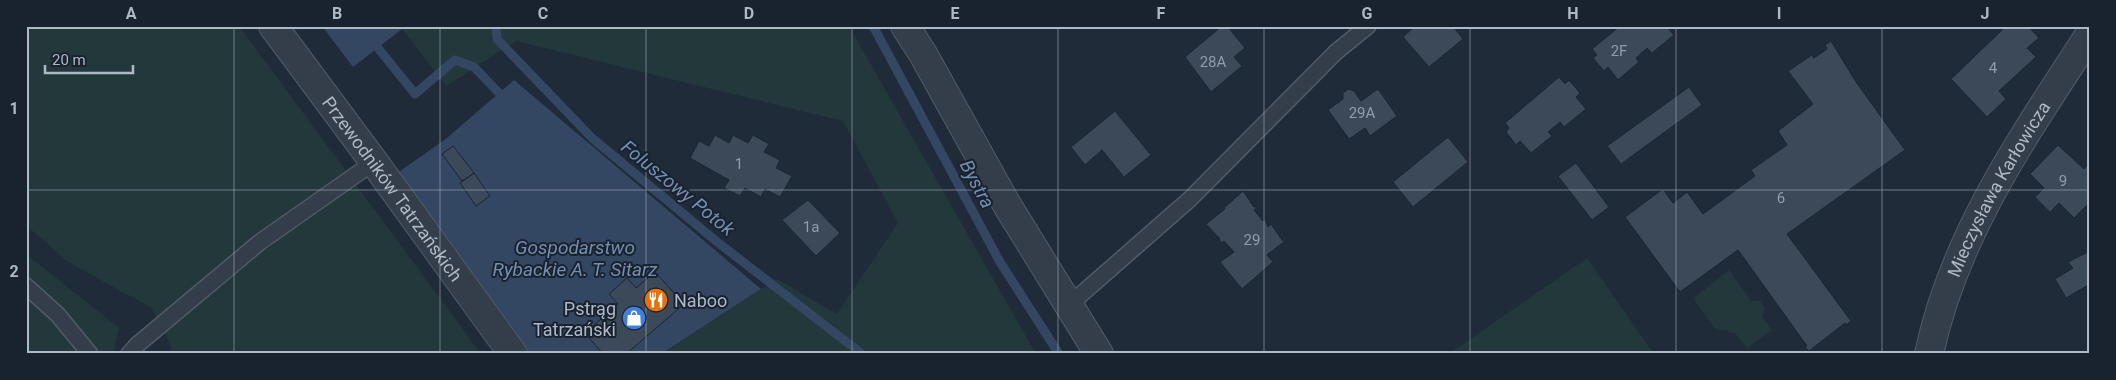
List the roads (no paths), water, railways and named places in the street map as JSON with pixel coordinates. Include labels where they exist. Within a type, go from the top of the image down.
[{"type":"street","name":"Przewodników Tatrzańskich","points":[[273,26],[513,354]]},
{"type":"street","points":[[905,26],[923,54],[1007,205],[1099,354]]},
{"type":"street","name":"Mieczysława Karłowicza","points":[[1929,354],[1946,288],[1988,197],[2023,137],[2090,34]]},
{"type":"lane","points":[[1069,305],[1190,199],[1336,52],[1368,26]]},
{"type":"lane","points":[[129,354],[137,345],[260,242],[374,162]]},
{"type":"lane","points":[[26,286],[58,315],[90,354]]},
{"type":"water","points":[[322,26],[400,26],[402,29],[353,67]]},
{"type":"water","name":"Gospodarstwo Rybackie A. T. Sitarz","points":[[514,80],[761,289],[661,354],[524,354],[396,174],[447,138]]},
{"type":"waterway","name":"Foluszowy Potok","points":[[496,26],[497,39],[592,138],[716,241],[862,354]]},
{"type":"waterway","name":"Bystra","points":[[873,26],[1000,262],[1059,354]]},
{"type":"waterway","points":[[378,48],[415,94],[455,60],[474,67],[499,93]]},
{"type":"place","name":"Naboo","points":[[656,300]]},
{"type":"place","name":"Pstrąg Tatrzański","points":[[634,318]]}]
